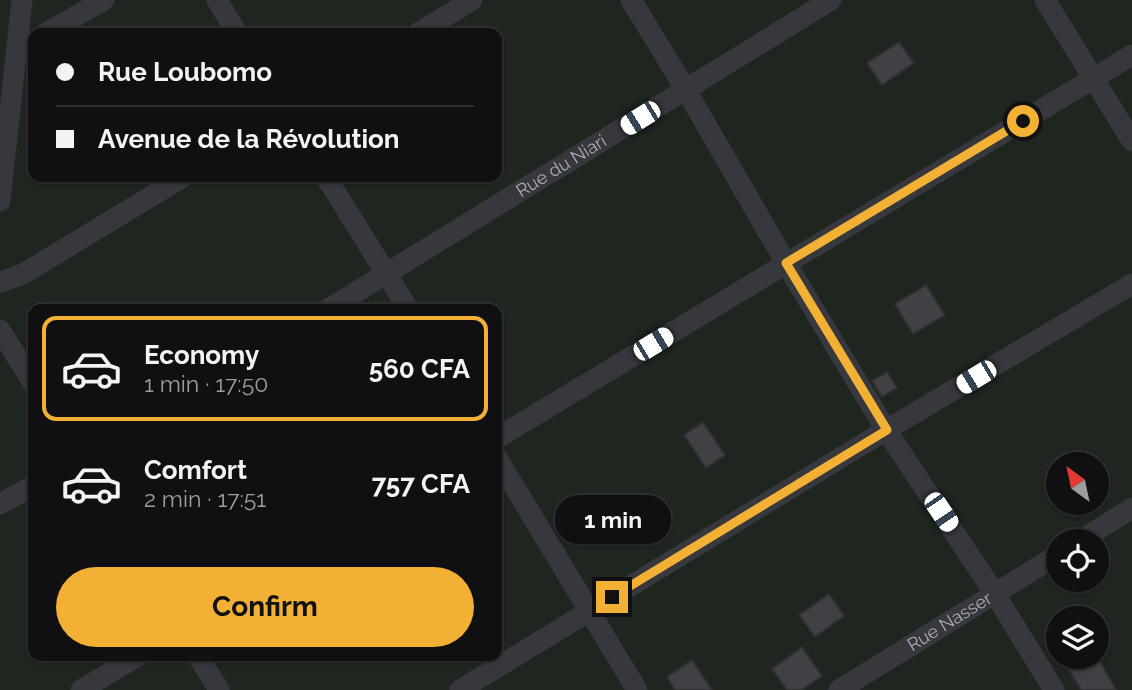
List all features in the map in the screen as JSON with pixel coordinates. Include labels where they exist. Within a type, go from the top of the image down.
[{"type":"street","points":[[0,201],[22,0]]},
{"type":"street","points":[[55,28],[104,0]]},
{"type":"street","points":[[216,0],[234,28]]},
{"type":"street","points":[[426,28],[472,0]]},
{"type":"street","points":[[631,0],[887,430],[995,594],[1054,690]]},
{"type":"street","name":"Rue du Niari","points":[[337,304],[831,0]]},
{"type":"street","points":[[1045,0],[1132,141]]},
{"type":"street","points":[[502,435],[1132,55]]},
{"type":"street","points":[[0,282],[23,274],[175,182]]},
{"type":"street","points":[[329,182],[405,304]]},
{"type":"street","points":[[460,690],[1132,284]]},
{"type":"street","points":[[0,330],[28,375]]},
{"type":"street","points":[[502,466],[637,690]]},
{"type":"street","points":[[0,504],[28,489]]},
{"type":"street","points":[[1099,529],[1132,508]]},
{"type":"street","name":"Rue Nasser","points":[[839,690],[1046,562]]},
{"type":"street","points":[[81,690],[130,661]]},
{"type":"street","points":[[201,661],[219,690]]},
{"type":"shaded area","points":[[0,0],[1132,0],[1132,690],[0,690]]},
{"type":"building","points":[[899,42],[914,63],[882,85],[867,63]]},
{"type":"building","points":[[926,285],[945,315],[913,334],[895,304]]},
{"type":"building","points":[[887,372],[897,388],[882,397],[872,381]]},
{"type":"building","points":[[703,422],[725,455],[706,468],[684,435]]},
{"type":"building","points":[[829,594],[844,616],[815,637],[799,615]]},
{"type":"building","points":[[802,647],[822,676],[802,690],[787,690],[772,669]]},
{"type":"building","points":[[692,660],[712,690],[675,690],[667,677]]},
{"type":"building","points":[[1069,669],[1104,669],[1116,690],[1081,690]]},
{"type":"route","points":[[612,597],[887,430],[786,263],[1023,121]]}]
